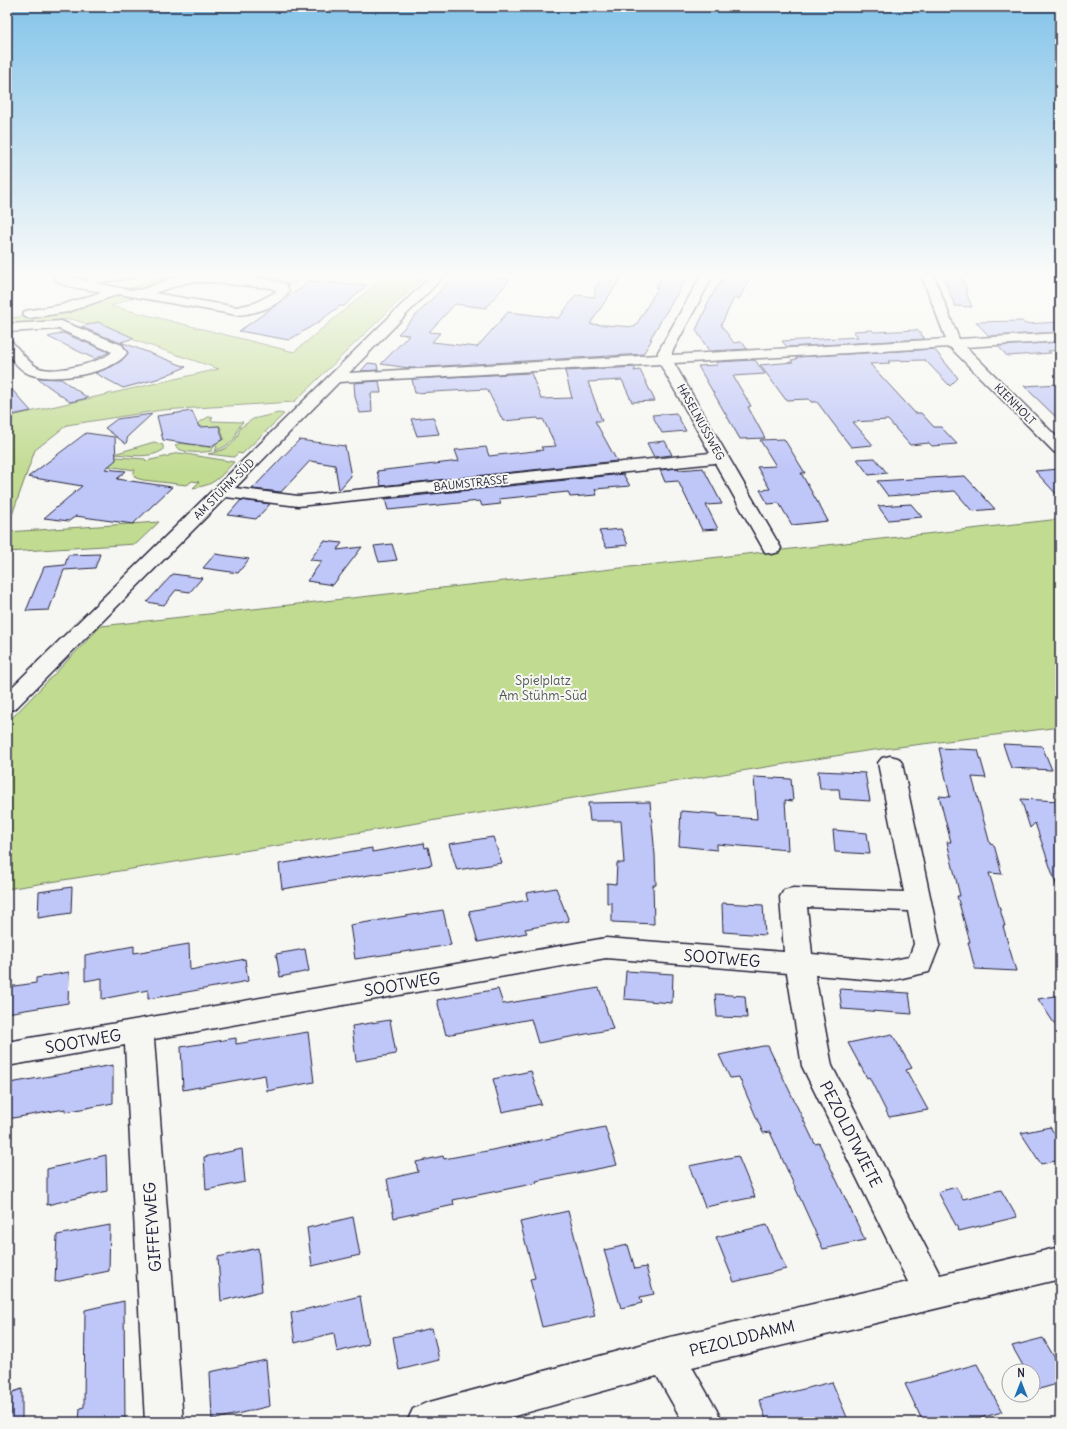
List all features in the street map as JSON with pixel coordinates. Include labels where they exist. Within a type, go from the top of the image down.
[{"type":"street","points":[[7,345],[32,370],[47,374],[61,373],[90,367],[117,357],[120,353],[117,348],[99,341]]},
{"type":"street","name":"AM STÜHM-SÜD","points":[[7,704],[373,341]]},
{"type":"street","points":[[666,361],[665,352],[671,341]]},
{"type":"street","points":[[336,378],[666,361],[995,341]]},
{"type":"street","name":"KIENHOLT","points":[[954,343],[1060,449]]},
{"type":"street","name":"HASELNUSSWEG","points":[[666,361],[772,548]]},
{"type":"street","name":"BAUMSTRASSE","points":[[222,491],[298,501],[721,457]]},
{"type":"street","points":[[7,681],[32,680]]},
{"type":"street","points":[[799,965],[889,971],[919,965],[928,944],[890,763]]},
{"type":"street","name":"PEZOLDTWIETE","points":[[919,902],[793,896],[799,965],[817,1066],[931,1293]]},
{"type":"street","name":"SOOTWEG","points":[[7,1054],[606,948],[799,965]]},
{"type":"street","name":"GIFFEYWEG","points":[[139,1031],[164,1422]]},
{"type":"street","name":"PEZOLDDAMM","points":[[426,1422],[666,1356],[1060,1263]]},
{"type":"street","points":[[666,1356],[703,1422]]},
{"type":"green space","points":[[136,341],[249,341],[294,352],[308,341],[358,341],[294,402],[162,410],[67,425],[35,450],[7,529],[7,417],[219,369]]},
{"type":"green space","points":[[278,413],[284,414],[242,454],[238,453],[234,457],[208,454],[225,449],[233,443],[240,428],[253,419]]},
{"type":"green space","points":[[208,417],[213,417],[211,421],[243,422],[232,442],[215,451],[217,447],[213,445],[224,439],[220,426],[194,426]]},
{"type":"green space","points":[[154,442],[163,445],[163,450],[152,455],[133,456],[114,454]]},
{"type":"green space","points":[[180,443],[214,447],[211,451],[187,452],[178,449],[175,446]]},
{"type":"green space","points":[[180,453],[234,462],[212,483],[193,488],[199,482],[192,481],[187,485],[143,480],[136,478],[133,474],[135,470],[92,464],[102,456],[145,459],[146,461]]},
{"type":"green space","name":"Spielplatz Am Stühm-Süd","points":[[1060,519],[1060,727],[866,751],[7,889],[7,723],[101,626]]},
{"type":"green space","points":[[159,522],[136,544],[7,552],[7,532]]},
{"type":"building","points":[[56,341],[82,341],[109,352],[95,359]]},
{"type":"building","points":[[115,341],[125,341],[121,342],[186,367],[157,379],[123,388],[95,373],[111,367],[121,361],[128,353],[123,344]]},
{"type":"building","points":[[404,341],[433,341],[432,342],[477,347],[483,341],[651,341],[643,354],[409,368],[381,364]]},
{"type":"building","points":[[703,341],[732,341],[734,343],[742,342],[747,349],[709,351]]},
{"type":"building","points":[[782,341],[788,341],[896,341],[787,347]]},
{"type":"building","points":[[1060,342],[1060,350],[1048,351],[1051,353],[1007,356],[998,346]]},
{"type":"building","points":[[934,349],[958,378],[950,386],[925,360],[888,361],[890,363],[870,364],[915,413],[921,413],[934,427],[941,427],[957,444],[932,446],[929,443],[910,445],[888,420],[853,422],[873,445],[851,447],[817,402],[811,402],[809,399],[786,400],[760,365],[793,362],[791,360],[797,359],[796,357]]},
{"type":"building","points":[[755,360],[765,374],[733,376],[751,406],[748,407],[765,438],[740,439],[698,366],[718,365],[716,362]]},
{"type":"building","points":[[368,363],[377,364],[378,370],[361,371]]},
{"type":"building","points":[[636,367],[634,371],[640,370],[655,401],[632,402],[622,380],[588,382],[602,421],[595,421],[617,461],[381,486],[377,471],[459,461],[455,450],[486,447],[489,456],[543,450],[541,447],[556,446],[543,419],[539,420],[538,418],[503,421],[487,389],[415,393],[412,379],[531,373],[541,399],[572,398],[565,371]]},
{"type":"building","points":[[37,378],[61,379],[88,398],[70,402]]},
{"type":"building","points":[[379,381],[381,393],[371,393],[372,412],[360,413],[355,397],[354,383]]},
{"type":"building","points":[[7,384],[31,411],[12,415],[7,409]]},
{"type":"building","points":[[1060,384],[1060,421],[1024,386]]},
{"type":"building","points":[[192,411],[199,427],[219,426],[223,439],[210,447],[163,440],[157,416]]},
{"type":"building","points":[[676,413],[686,431],[662,433],[652,415]]},
{"type":"building","points":[[152,414],[128,436],[126,444],[105,428],[117,419]]},
{"type":"building","points":[[433,417],[439,434],[417,436],[411,419]]},
{"type":"building","points":[[86,433],[115,437],[116,460],[105,469],[126,471],[117,479],[172,487],[133,524],[76,516],[69,521],[44,518],[82,486],[28,477]]},
{"type":"building","points":[[784,439],[805,473],[801,473],[828,521],[792,525],[779,503],[768,504],[760,490],[770,489],[757,467],[776,466],[760,440]]},
{"type":"building","points":[[299,440],[345,446],[351,476],[339,490],[335,465],[310,461],[281,492],[252,489]]},
{"type":"building","points":[[665,441],[672,455],[654,457],[647,443]]},
{"type":"building","points":[[875,458],[887,473],[869,475],[857,459]]},
{"type":"building","points":[[678,468],[679,470],[703,468],[722,504],[706,505],[718,529],[702,530],[678,481],[665,482],[660,470]]},
{"type":"building","points":[[1060,469],[1060,498],[1035,471]]},
{"type":"building","points":[[623,474],[630,486],[595,489],[597,495],[570,497],[568,492],[499,499],[501,504],[482,506],[480,501],[388,510],[385,499]]},
{"type":"building","points":[[965,476],[995,509],[972,511],[955,491],[888,496],[877,481]]},
{"type":"building","points":[[241,500],[270,504],[256,519],[228,515]]},
{"type":"building","points":[[911,504],[922,517],[888,520],[878,506]]},
{"type":"building","points":[[621,529],[628,545],[606,547],[599,531]]},
{"type":"building","points":[[324,541],[342,543],[337,550],[362,547],[333,585],[307,581],[322,561],[310,560]]},
{"type":"building","points":[[392,544],[397,560],[379,562],[374,546]]},
{"type":"building","points":[[100,554],[95,568],[64,570],[49,610],[26,611],[44,567],[65,565],[68,555]]},
{"type":"building","points":[[215,554],[249,559],[238,573],[203,568]]},
{"type":"building","points":[[173,574],[202,578],[190,592],[176,590],[164,605],[147,602]]},
{"type":"building","points":[[1003,744],[1042,746],[1052,770],[1011,768]]},
{"type":"building","points":[[939,748],[978,750],[986,778],[972,777],[990,844],[994,845],[1002,874],[989,873],[1005,926],[1003,926],[1016,971],[975,969],[968,942],[970,942],[957,896],[960,896],[947,842],[951,842],[939,796],[950,797]]},
{"type":"building","points":[[818,771],[865,773],[870,801],[840,799],[839,789],[820,789]]},
{"type":"building","points":[[754,777],[791,779],[793,801],[785,800],[788,850],[717,844],[717,850],[679,846],[681,811],[757,819]]},
{"type":"building","points":[[1021,799],[1060,801],[1060,889],[1058,890],[1035,823],[1030,828]]},
{"type":"building","points":[[650,802],[656,885],[653,885],[654,924],[612,922],[612,903],[607,903],[607,883],[616,884],[617,863],[624,863],[621,821],[590,821],[588,803]]},
{"type":"building","points":[[833,830],[867,833],[870,854],[835,852]]},
{"type":"building","points":[[493,837],[502,863],[457,870],[449,844]]},
{"type":"building","points":[[424,843],[425,848],[428,847],[432,865],[282,889],[279,864],[372,848],[372,852]]},
{"type":"building","points":[[72,887],[71,913],[38,918],[39,892]]},
{"type":"building","points":[[556,888],[569,921],[525,929],[527,933],[478,942],[469,911],[528,900],[526,893]]},
{"type":"building","points":[[722,903],[763,905],[765,935],[723,932]]},
{"type":"building","points":[[443,910],[451,945],[355,959],[350,925]]},
{"type":"building","points":[[189,944],[190,970],[245,959],[248,981],[148,999],[148,990],[102,999],[102,978],[85,981],[85,955],[134,946],[134,953]]},
{"type":"building","points":[[305,949],[309,971],[280,977],[276,954]]},
{"type":"building","points":[[626,971],[673,974],[672,1003],[624,999]]},
{"type":"building","points":[[69,972],[68,1003],[7,1013],[7,987],[36,983],[36,978]]},
{"type":"building","points":[[599,988],[613,1029],[538,1043],[531,1019],[446,1035],[437,1000],[498,989],[503,1004]]},
{"type":"building","points":[[839,989],[909,993],[912,1014],[842,1009]]},
{"type":"building","points":[[715,994],[745,996],[747,1018],[717,1017]]},
{"type":"building","points":[[1060,995],[1060,1032],[1038,999]]},
{"type":"building","points":[[390,1020],[396,1054],[356,1061],[352,1026]]},
{"type":"building","points":[[308,1032],[314,1082],[267,1091],[265,1075],[183,1090],[181,1047],[236,1038],[236,1044]]},
{"type":"building","points":[[892,1034],[912,1068],[906,1070],[928,1110],[889,1117],[869,1077],[867,1078],[848,1043]]},
{"type":"building","points":[[768,1046],[815,1144],[819,1143],[865,1240],[823,1249],[770,1132],[763,1133],[739,1077],[730,1078],[719,1055]]},
{"type":"building","points":[[113,1065],[113,1103],[65,1112],[65,1109],[7,1119],[10,1083]]},
{"type":"building","points":[[531,1071],[541,1104],[502,1112],[493,1079]]},
{"type":"building","points":[[605,1127],[617,1165],[536,1181],[537,1183],[453,1200],[454,1205],[394,1218],[387,1179],[418,1172],[416,1162],[443,1156],[444,1159]]},
{"type":"building","points":[[1050,1127],[1060,1142],[1060,1160],[1041,1164],[1021,1133]]},
{"type":"building","points":[[242,1149],[245,1182],[206,1190],[204,1157]]},
{"type":"building","points":[[106,1155],[107,1191],[47,1205],[47,1169]]},
{"type":"building","points":[[738,1156],[755,1197],[705,1207],[689,1166]]},
{"type":"building","points":[[956,1187],[963,1199],[1001,1190],[1017,1217],[959,1231],[938,1192]]},
{"type":"building","points":[[568,1211],[595,1316],[542,1327],[530,1279],[535,1278],[520,1222]]},
{"type":"building","points":[[353,1217],[360,1255],[312,1266],[307,1228]]},
{"type":"building","points":[[110,1225],[109,1271],[55,1282],[57,1235]]},
{"type":"building","points":[[767,1225],[786,1269],[734,1282],[716,1237]]},
{"type":"building","points":[[628,1245],[635,1269],[646,1267],[654,1294],[640,1297],[642,1303],[621,1308],[604,1250]]},
{"type":"building","points":[[258,1248],[262,1291],[221,1301],[218,1257]]},
{"type":"building","points":[[360,1296],[368,1344],[337,1352],[334,1333],[295,1343],[291,1313]]},
{"type":"building","points":[[124,1301],[125,1422],[79,1422],[80,1408],[84,1407],[85,1310]]},
{"type":"building","points":[[432,1328],[439,1360],[399,1370],[393,1337]]},
{"type":"building","points":[[1043,1338],[1060,1367],[1060,1383],[1041,1389],[1041,1363],[1022,1363],[1012,1346]]},
{"type":"building","points":[[266,1360],[270,1406],[212,1420],[210,1372]]},
{"type":"building","points":[[977,1364],[1002,1412],[966,1422],[923,1422],[905,1384]]},
{"type":"building","points":[[832,1382],[849,1422],[767,1422],[759,1400]]},
{"type":"building","points":[[22,1389],[22,1422],[7,1422],[7,1394]]}]
